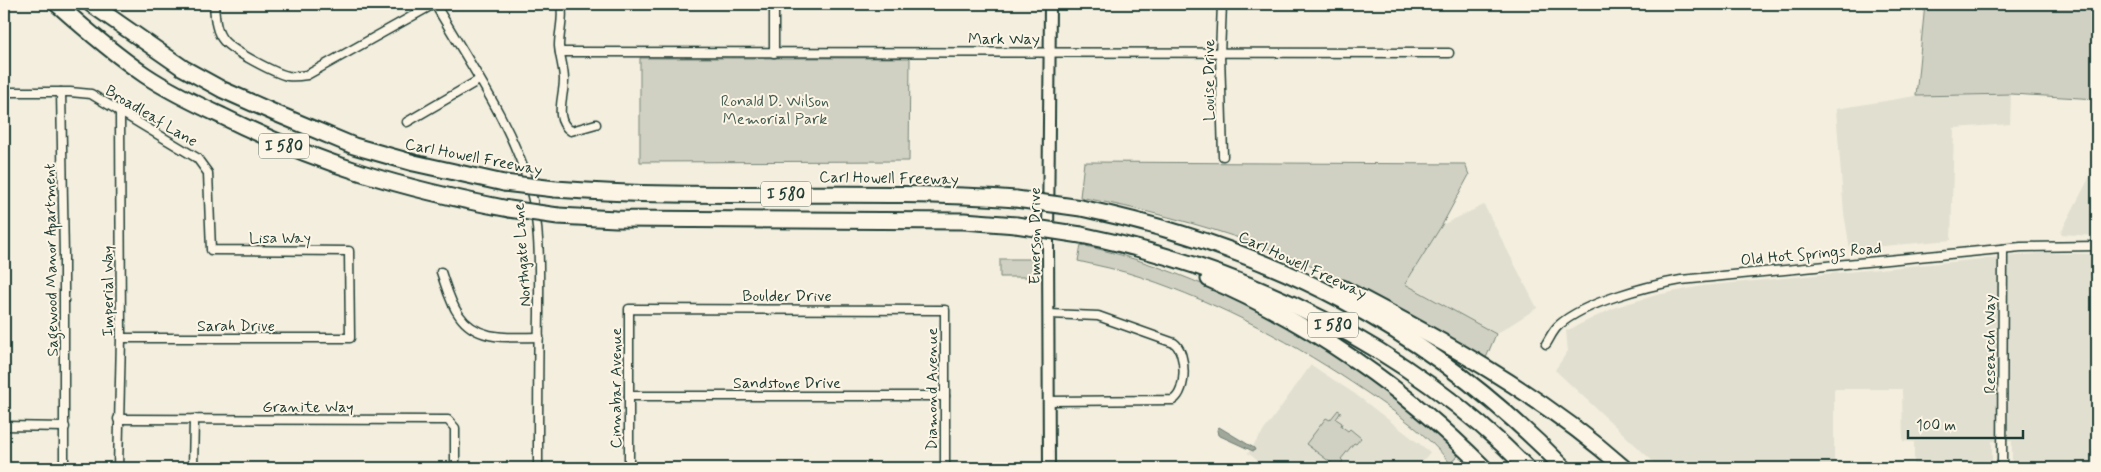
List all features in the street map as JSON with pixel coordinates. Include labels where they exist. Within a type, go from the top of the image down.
[{"type":"highway","points":[[48,4],[83,27]]},
{"type":"highway","name":"I 580","points":[[57,4],[83,27],[146,76],[186,99],[280,145],[352,171],[449,198],[558,216],[616,219],[964,221],[1016,225],[1107,240],[1212,270],[1262,289],[1325,320],[1416,375],[1498,440],[1526,468]]},
{"type":"highway","name":"Carl Howell Freeway","points":[[91,4],[183,68],[222,90],[275,113],[354,146],[414,163],[504,183],[555,189],[630,193],[936,195],[1016,199],[1081,208],[1166,228],[1266,263],[1370,315],[1423,348],[1479,390],[1538,441],[1564,468]]},
{"type":"highway","points":[[98,4],[114,21]]},
{"type":"highway","points":[[1166,228],[1259,253],[1334,284],[1417,327],[1489,368],[1542,402],[1624,468]]},
{"type":"highway","points":[[1107,240],[1169,262],[1219,284],[1272,309],[1317,335],[1405,397],[1450,435],[1484,468]]},
{"type":"street","points":[[214,4],[216,23],[223,40],[232,48],[277,73],[290,76],[307,76],[434,4]]},
{"type":"street","name":"Northgate Lane","points":[[434,4],[515,145],[530,190],[536,216],[539,338],[538,468]]},
{"type":"street","points":[[561,4],[563,20],[560,52],[564,78],[561,103],[562,120],[566,128],[571,131],[596,124]]},
{"type":"street","points":[[774,4],[774,53]]},
{"type":"street","name":"Emerson Drive","points":[[1050,4],[1048,314],[1050,468]]},
{"type":"street","name":"Louise Drive","points":[[1222,4],[1220,54],[1223,156]]},
{"type":"street","name":"Mark Way","points":[[560,52],[1449,53]]},
{"type":"street","points":[[407,122],[479,80]]},
{"type":"street","name":"Broadleaf Lane","points":[[4,92],[91,94],[197,158],[208,173],[210,185],[211,250]]},
{"type":"street","name":"Sagewood Manor Apartment","points":[[61,92],[64,468]]},
{"type":"street","name":"Imperial Way","points":[[118,468],[121,338],[120,113]]},
{"type":"street","name":"Old Hot Springs Road","points":[[1546,344],[1558,327],[1578,314],[1614,298],[1670,282],[1708,276],[2002,249],[2097,246]]},
{"type":"street","name":"Research Way","points":[[2002,249],[2002,468]]},
{"type":"street","name":"Lisa Way","points":[[211,250],[349,251],[350,338]]},
{"type":"street","points":[[441,272],[458,314],[475,330],[497,338],[539,338]]},
{"type":"street","name":"Boulder Drive","points":[[629,308],[945,310]]},
{"type":"street","name":"Cinnabar Avenue","points":[[628,468],[629,308]]},
{"type":"street","name":"Diamond Avenue","points":[[945,310],[945,468]]},
{"type":"street","points":[[1048,314],[1098,316],[1174,343],[1182,353],[1182,389],[1179,395],[1172,400],[1049,401]]},
{"type":"street","name":"Sarah Drive","points":[[121,338],[350,338]]},
{"type":"street","name":"Sandstone Drive","points":[[629,396],[945,396]]},
{"type":"street","name":"Granite Way","points":[[118,419],[448,420],[455,428],[455,468]]},
{"type":"street","points":[[193,468],[194,419]]},
{"type":"street","points":[[4,426],[65,427]]},
{"type":"shaded area","points":[[2011,94],[2010,124],[1954,128],[1951,240],[1850,249],[1844,213],[1836,109],[1916,96]]},
{"type":"shaded area","points":[[2097,163],[2097,236],[2060,234]]},
{"type":"shaded area","points":[[1484,205],[1537,308],[1496,334],[1405,284],[1442,225]]},
{"type":"shaded area","points":[[2044,253],[2097,254],[2097,468],[2012,468],[2012,441],[1992,441],[1992,468],[1914,468],[1914,442],[1903,441],[1902,389],[1834,389],[1834,468],[1660,468],[1555,370],[1568,351],[1566,331],[1616,307],[1657,295],[1703,286]]},
{"type":"shaded area","points":[[1311,365],[1355,394],[1430,452],[1418,467],[1252,468],[1257,460],[1248,453]]},
{"type":"shaded area","points":[[1219,427],[1255,450],[1253,451],[1218,435],[1217,430]]},
{"type":"green space","points":[[1925,4],[2097,4],[2097,99],[2011,94],[1916,96]]},
{"type":"green space","name":"Ronald D. Wilson Memorial Park","points":[[640,58],[910,58],[909,161],[640,162]]},
{"type":"green space","points":[[1084,162],[1465,164],[1469,175],[1442,225],[1405,284],[1496,334],[1486,358],[1373,296],[1315,268],[1256,244],[1191,223],[1080,197]]},
{"type":"green space","points":[[1081,245],[1119,254],[1193,280],[1228,296],[1297,333],[1331,353],[1401,403],[1425,423],[1458,456],[1450,463],[1421,433],[1378,400],[1340,374],[1258,327],[1200,300],[1141,277],[1078,261]]},
{"type":"green space","points":[[1000,259],[1037,259],[1038,277],[1000,277]]},
{"type":"green space","points":[[1338,410],[1341,412],[1336,419],[1342,423],[1341,426],[1348,431],[1350,429],[1361,438],[1356,444],[1354,443],[1341,459],[1343,461],[1338,468],[1306,444],[1326,418],[1330,420]]}]
